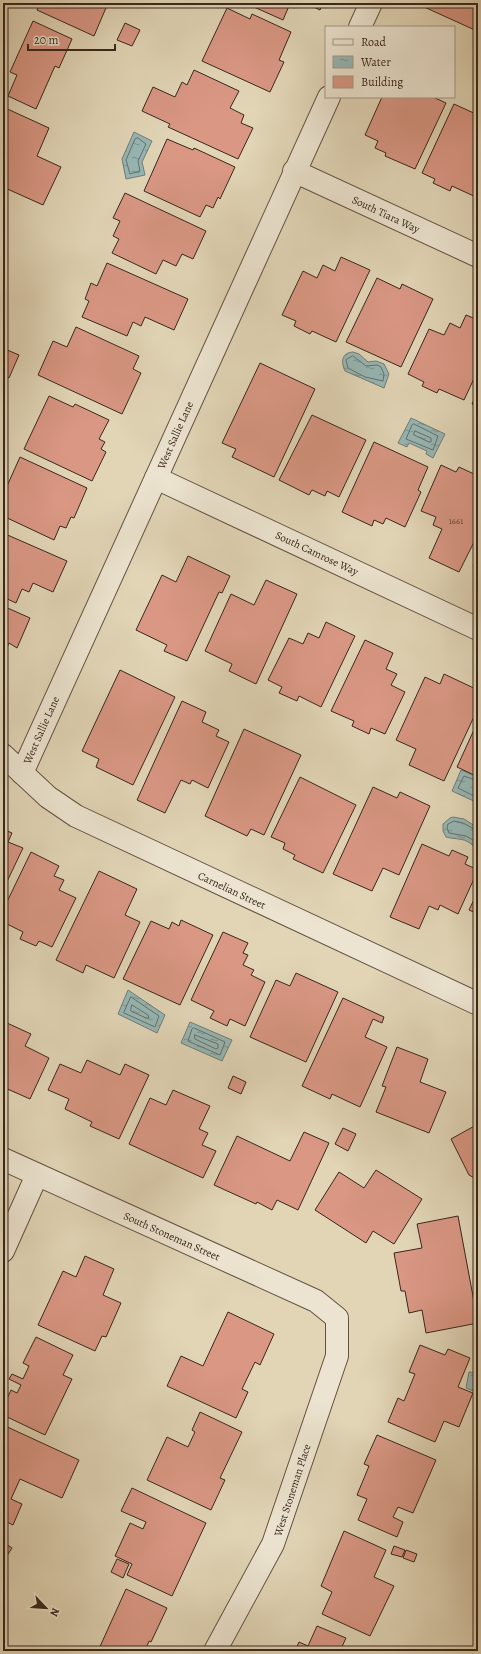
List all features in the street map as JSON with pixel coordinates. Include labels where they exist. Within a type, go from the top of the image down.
[{"type":"street","points":[[360,26],[371,3]]},
{"type":"street","name":"West Sallie Lane","points":[[22,772],[328,98]]},
{"type":"street","name":"South Tiara Way","points":[[294,171],[478,256]]},
{"type":"street","name":"South Camrose Way","points":[[156,478],[478,629]]},
{"type":"street","name":"Carnelian Street","points":[[3,755],[48,797],[76,816],[476,1003]]},
{"type":"street","name":"South Stoneman Street","points":[[3,1159],[316,1301],[336,1318]]},
{"type":"street","points":[[3,1251],[37,1175]]},
{"type":"street","name":"West Stoneman Place","points":[[215,1651],[274,1544],[337,1356],[336,1318]]},
{"type":"water","points":[[134,132],[152,141],[142,162],[145,175],[126,179],[122,159]]},
{"type":"water","points":[[353,352],[359,354],[368,362],[376,361],[384,364],[389,374],[384,388],[345,371],[343,358],[346,354]]},
{"type":"water","points":[[411,418],[445,434],[433,458],[426,454],[427,451],[409,443],[407,447],[398,443]]},
{"type":"water","points":[[461,770],[478,777],[478,803],[452,791]]},
{"type":"water","points":[[453,817],[464,819],[478,828],[478,846],[474,847],[465,840],[446,837],[443,831],[443,824]]},
{"type":"water","points":[[128,990],[165,1015],[157,1033],[118,1014]]},
{"type":"water","points":[[190,1022],[232,1040],[222,1061],[181,1043]]},
{"type":"water","points":[[469,1372],[478,1373],[478,1393],[466,1388]]},
{"type":"building","points":[[40,3],[108,3],[94,36],[37,10]]},
{"type":"building","points":[[245,3],[297,3],[295,8],[289,6],[283,20]]},
{"type":"building","points":[[305,3],[323,3],[320,10]]},
{"type":"building","points":[[423,3],[478,3],[477,31],[422,6]]},
{"type":"building","points":[[227,8],[250,19],[252,14],[291,32],[279,60],[284,62],[270,92],[202,61]]},
{"type":"building","points":[[33,21],[72,39],[59,68],[55,66],[36,109],[8,96],[17,75],[10,72]]},
{"type":"building","points":[[125,23],[140,30],[132,46],[117,40]]},
{"type":"building","points":[[194,70],[239,91],[230,108],[244,115],[241,123],[253,128],[238,159],[168,127],[170,124],[142,111],[153,87],[175,97],[182,82],[187,85]]},
{"type":"building","points":[[382,98],[435,98],[446,103],[415,169],[385,156],[386,153],[375,148],[378,141],[365,135]]},
{"type":"building","points":[[454,104],[478,115],[478,198],[452,186],[450,191],[433,183],[435,179],[422,173]]},
{"type":"building","points":[[3,107],[49,128],[37,156],[61,167],[43,205],[3,187]]},
{"type":"building","points":[[167,139],[193,150],[194,148],[235,167],[220,199],[218,197],[213,208],[206,205],[200,217],[144,191]]},
{"type":"building","points":[[125,193],[206,231],[193,259],[182,254],[176,266],[163,260],[156,274],[112,253],[119,239],[113,236],[120,221],[113,218]]},
{"type":"building","points":[[341,257],[370,270],[336,342],[312,331],[310,334],[294,326],[296,321],[282,315],[303,271],[317,278],[323,265],[335,271]]},
{"type":"building","points":[[107,263],[188,299],[174,330],[145,317],[141,326],[133,322],[127,336],[82,317],[89,301],[85,299],[91,283],[97,286]]},
{"type":"building","points":[[377,278],[400,289],[402,284],[433,299],[401,367],[346,342]]},
{"type":"building","points":[[466,315],[478,320],[478,370],[464,400],[439,389],[437,393],[422,386],[424,382],[408,374],[429,329],[444,335],[450,323],[460,328]]},
{"type":"building","points":[[76,327],[139,356],[133,369],[141,373],[122,414],[38,375],[53,341],[67,347]]},
{"type":"building","points":[[5,349],[19,355],[9,378],[3,375]]},
{"type":"building","points":[[260,363],[315,389],[274,477],[232,457],[236,449],[222,443]]},
{"type":"building","points":[[478,391],[478,407],[472,404]]},
{"type":"building","points":[[49,396],[73,407],[75,404],[109,420],[99,439],[105,442],[101,449],[106,452],[92,481],[24,449]]},
{"type":"building","points":[[312,415],[366,440],[339,497],[327,491],[325,496],[312,490],[309,495],[279,480]]},
{"type":"building","points":[[374,442],[428,467],[418,490],[421,492],[405,527],[386,518],[383,524],[374,520],[372,526],[342,512]]},
{"type":"building","points":[[20,457],[87,488],[74,518],[71,517],[66,528],[60,526],[54,540],[3,516],[3,495]]},
{"type":"building","points":[[441,465],[456,472],[459,467],[474,474],[478,465],[478,534],[459,572],[429,558],[442,529],[433,525],[436,517],[421,511]]},
{"type":"building","points":[[3,533],[67,561],[53,592],[33,583],[29,592],[22,589],[16,603],[3,597]]},
{"type":"building","points":[[478,555],[478,568],[473,566]]},
{"type":"building","points":[[188,556],[230,576],[222,593],[219,592],[187,661],[164,651],[167,645],[136,630],[162,575],[176,582]]},
{"type":"building","points":[[266,580],[297,594],[256,684],[229,671],[232,664],[205,651],[231,594],[254,605]]},
{"type":"building","points":[[3,606],[30,618],[17,648],[9,643],[3,656]]},
{"type":"building","points":[[326,622],[355,636],[321,707],[299,696],[297,701],[279,693],[282,687],[268,680],[289,638],[303,644],[308,633],[319,638]]},
{"type":"building","points":[[365,640],[393,653],[386,669],[397,674],[391,685],[405,692],[385,734],[371,728],[369,734],[352,726],[354,721],[331,711]]},
{"type":"building","points":[[120,670],[175,697],[133,785],[96,767],[99,759],[82,751]]},
{"type":"building","points":[[444,674],[478,690],[478,708],[444,781],[409,765],[416,749],[396,740],[425,677],[440,684]]},
{"type":"building","points":[[182,701],[206,712],[202,722],[219,730],[216,736],[229,742],[208,788],[192,780],[190,784],[181,780],[165,813],[137,800]]},
{"type":"building","points":[[478,721],[478,777],[457,767]]},
{"type":"building","points":[[244,729],[301,755],[264,835],[251,829],[247,836],[205,816]]},
{"type":"building","points":[[300,777],[356,805],[323,873],[293,859],[295,855],[283,849],[285,843],[271,837]]},
{"type":"building","points":[[373,787],[397,798],[400,792],[430,806],[399,875],[383,868],[372,891],[333,874]]},
{"type":"building","points":[[3,829],[12,833],[8,842],[23,848],[3,890]]},
{"type":"building","points":[[422,844],[449,856],[452,850],[468,857],[465,864],[478,870],[458,914],[440,905],[438,910],[429,906],[419,929],[390,917]]},
{"type":"building","points":[[31,852],[59,866],[54,876],[64,880],[59,890],[76,898],[52,947],[39,941],[36,946],[20,939],[23,932],[3,922],[3,910]]},
{"type":"building","points":[[99,871],[137,889],[125,915],[140,922],[114,978],[86,965],[83,973],[56,960]]},
{"type":"building","points":[[478,891],[478,914],[469,910]]},
{"type":"building","points":[[181,920],[213,935],[180,1005],[123,979],[151,921],[169,929],[172,922],[179,926]]},
{"type":"building","points":[[223,932],[248,943],[243,953],[248,955],[243,965],[254,970],[251,975],[265,982],[245,1026],[230,1019],[227,1026],[210,1018],[214,1011],[191,1000]]},
{"type":"building","points":[[296,973],[338,992],[306,1062],[250,1037],[276,980],[290,986]]},
{"type":"building","points":[[343,998],[384,1017],[382,1023],[373,1019],[365,1037],[387,1047],[360,1107],[332,1094],[330,1099],[302,1086]]},
{"type":"building","points":[[7,1023],[31,1034],[25,1046],[49,1058],[30,1099],[3,1087],[3,1031]]},
{"type":"building","points":[[397,1047],[428,1059],[420,1082],[446,1092],[429,1133],[376,1112],[386,1087],[382,1086]]},
{"type":"building","points":[[87,1060],[120,1075],[125,1064],[149,1075],[119,1139],[90,1126],[92,1122],[65,1109],[69,1099],[48,1090],[60,1064],[81,1073]]},
{"type":"building","points":[[233,1076],[246,1082],[241,1094],[228,1088]]},
{"type":"building","points":[[173,1090],[210,1106],[199,1129],[208,1133],[202,1145],[216,1151],[203,1178],[129,1144],[150,1098],[166,1105]]},
{"type":"building","points":[[478,1124],[478,1180],[469,1175],[451,1139]]},
{"type":"building","points":[[343,1128],[356,1134],[348,1151],[335,1144]]},
{"type":"building","points":[[304,1132],[329,1143],[298,1210],[277,1200],[272,1210],[257,1202],[256,1204],[214,1185],[237,1136],[290,1161]]},
{"type":"building","points":[[376,1170],[422,1199],[394,1244],[373,1231],[366,1243],[315,1210],[339,1172],[364,1188]]},
{"type":"building","points":[[458,1216],[478,1323],[426,1333],[422,1310],[409,1313],[405,1291],[401,1291],[394,1253],[422,1248],[417,1224]]},
{"type":"building","points":[[85,1256],[114,1269],[103,1295],[121,1303],[106,1337],[102,1336],[95,1351],[38,1325],[63,1271],[76,1277]]},
{"type":"building","points":[[228,1312],[274,1334],[260,1365],[255,1362],[242,1389],[248,1392],[236,1418],[167,1386],[181,1356],[203,1366]]},
{"type":"building","points":[[36,1337],[73,1355],[63,1375],[72,1379],[45,1435],[3,1415],[3,1407],[11,1390],[17,1393],[21,1385],[9,1379],[12,1374],[23,1379],[29,1366],[23,1363]]},
{"type":"building","points":[[420,1345],[445,1355],[448,1349],[470,1358],[458,1387],[473,1393],[459,1427],[444,1421],[435,1442],[388,1422],[398,1398],[404,1401],[415,1374],[409,1372]]},
{"type":"building","points":[[200,1412],[242,1432],[220,1478],[225,1480],[211,1510],[147,1480],[167,1437],[188,1447],[195,1432],[192,1430]]},
{"type":"building","points":[[3,1425],[79,1460],[62,1498],[20,1479],[11,1499],[22,1504],[13,1525],[3,1520]]},
{"type":"building","points":[[377,1435],[436,1460],[413,1513],[398,1507],[393,1517],[403,1522],[397,1537],[358,1520],[367,1499],[357,1495],[369,1466],[364,1464]]},
{"type":"building","points":[[132,1488],[206,1523],[172,1596],[127,1575],[132,1564],[115,1556],[130,1523],[143,1529],[146,1522],[121,1511]]},
{"type":"building","points":[[344,1531],[386,1550],[374,1577],[394,1586],[370,1636],[322,1614],[332,1592],[321,1586]]},
{"type":"building","points":[[3,1542],[12,1548],[3,1562]]},
{"type":"building","points":[[394,1546],[405,1550],[402,1557],[391,1554]]},
{"type":"building","points":[[406,1550],[417,1554],[414,1562],[403,1558]]},
{"type":"building","points":[[117,1559],[129,1564],[123,1578],[111,1572]]},
{"type":"building","points":[[126,1589],[167,1608],[151,1642],[149,1641],[145,1651],[98,1651]]},
{"type":"building","points":[[317,1626],[346,1638],[340,1651],[295,1651],[299,1642],[308,1646]]}]
